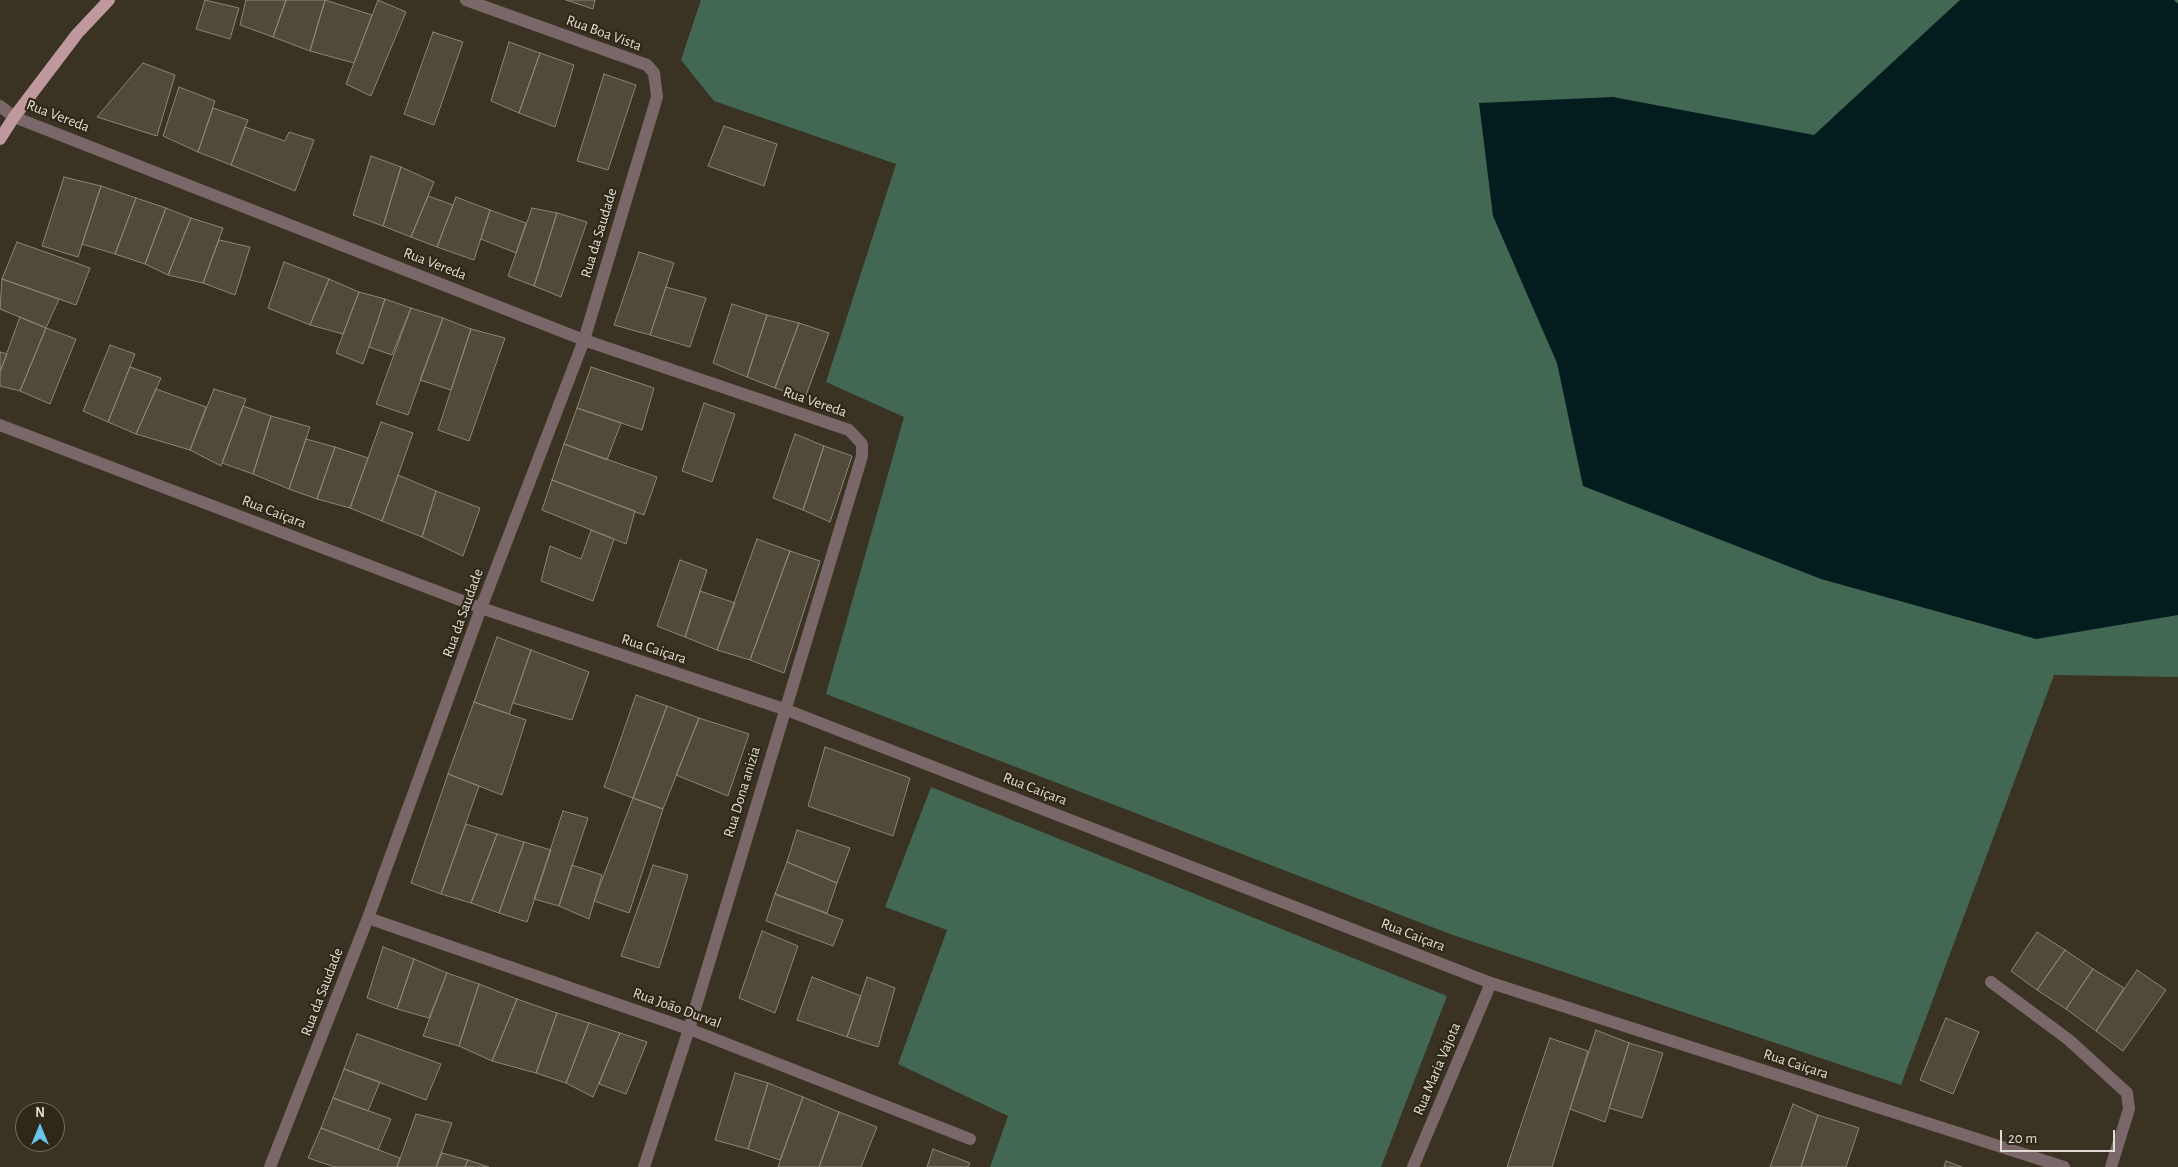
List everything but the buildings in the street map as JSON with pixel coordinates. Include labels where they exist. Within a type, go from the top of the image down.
[{"type":"main road","points":[[0,139],[14,116],[77,34],[109,0]]},
{"type":"street","name":"Rua Boa Vista","points":[[466,0],[647,65]]},
{"type":"street","name":"Rua da Saudade","points":[[270,1167],[368,918],[481,608],[584,340],[657,97],[654,74],[647,65]]},
{"type":"street","name":"Rua Vereda","points":[[0,106],[14,116],[584,340],[849,430]]},
{"type":"street","name":"Rua Caiçara","points":[[0,425],[481,608],[784,709],[1491,983],[2064,1167]]},
{"type":"street","name":"Rua Dona anizia","points":[[644,1167],[689,1029],[784,709],[862,456],[862,444],[849,430]]},
{"type":"street","name":"Rua João Durval","points":[[368,918],[689,1029],[970,1139]]},
{"type":"street","points":[[1991,982],[2069,1040],[2127,1093],[2128,1109],[2111,1167]]},
{"type":"street","name":"Rua Maria Vajota","points":[[1413,1167],[1491,983]]},
{"type":"green space","points":[[701,0],[2178,0],[2178,677],[2054,675],[1901,1085],[1450,934],[826,694],[904,417],[826,382],[896,164],[714,101],[681,60]]},
{"type":"green space","points":[[931,787],[1447,996],[1381,1167],[990,1167],[1008,1116],[898,1064],[947,930],[885,907]]},
{"type":"water","points":[[1960,0],[2174,0],[2178,4],[2178,615],[2036,639],[1821,579],[1583,486],[1557,363],[1493,216],[1479,103],[1613,97],[1814,135]]}]
